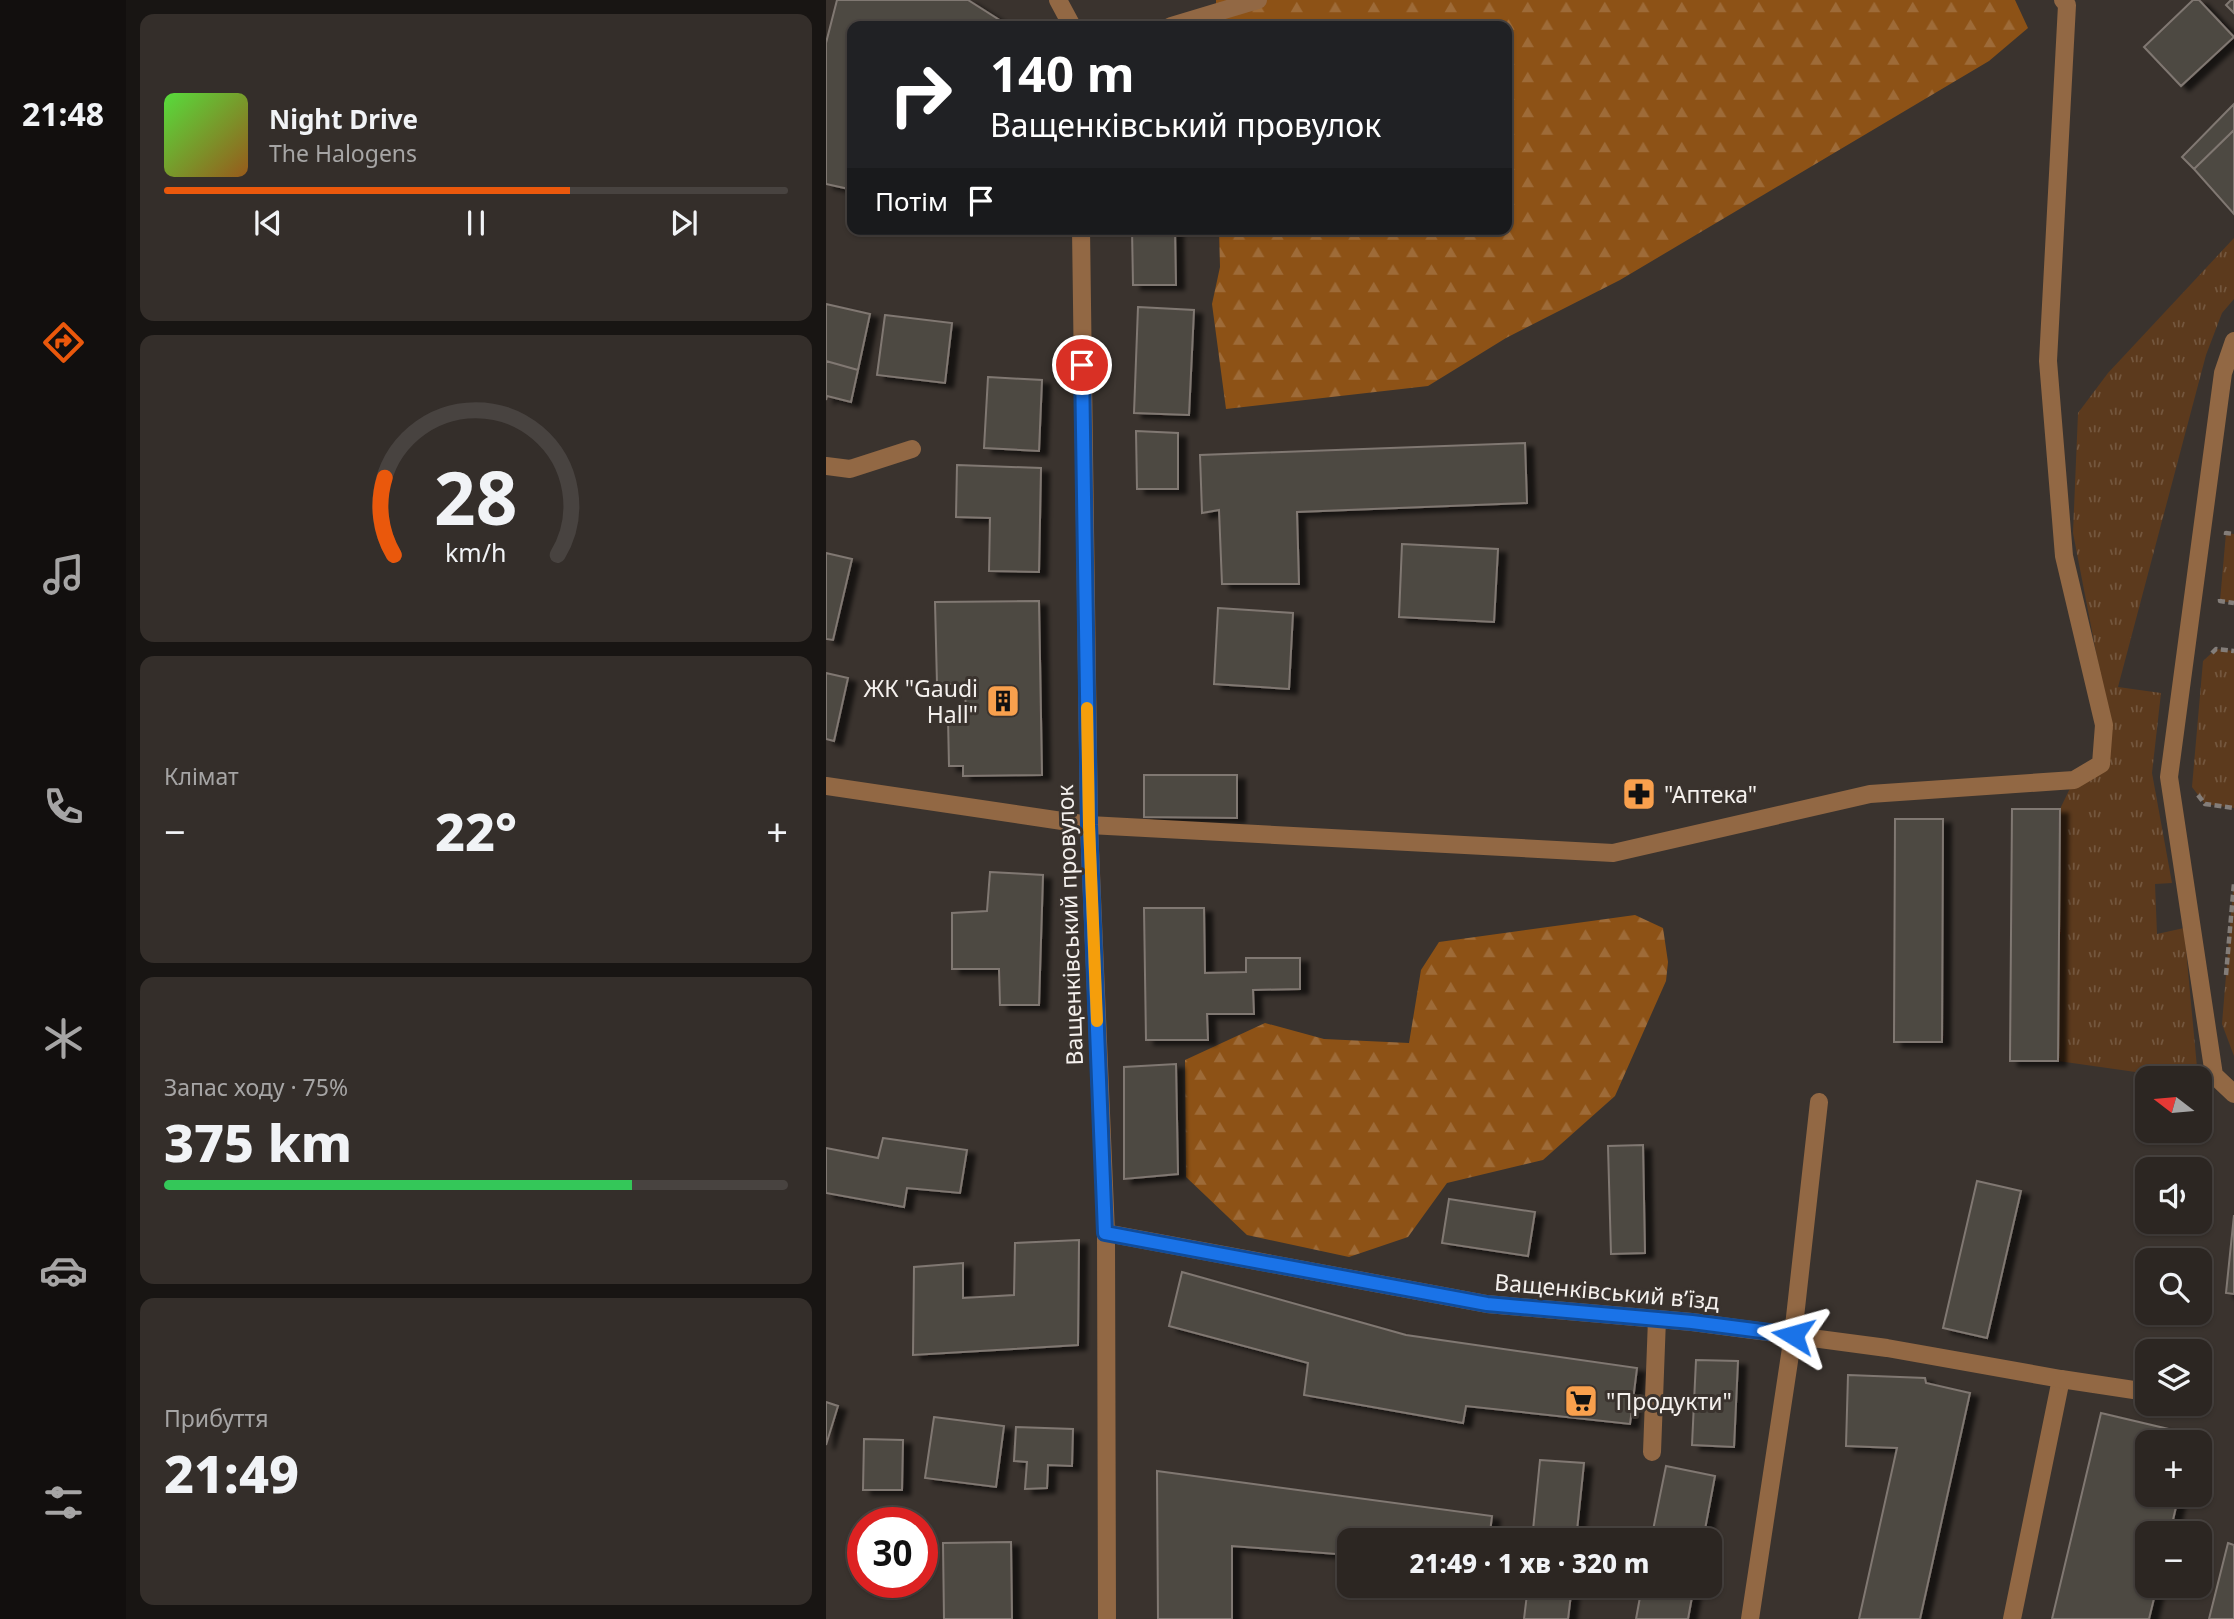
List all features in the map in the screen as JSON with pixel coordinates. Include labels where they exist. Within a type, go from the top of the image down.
[{"type":"street","points":[[1058,0],[1069,21]]},
{"type":"street","points":[[1188,21],[1258,0]]},
{"type":"street","points":[[826,786],[1089,825],[1613,853],[1870,794],[2074,780],[2101,764],[2104,724],[2064,555],[2048,361],[2067,5],[2063,0]]},
{"type":"street","name":"Ващенківський провулок","points":[[1081,235],[1089,825],[1105,1233],[1107,1619]]},
{"type":"street","points":[[2234,341],[2223,373],[2169,777],[2214,1075],[2234,1094]]},
{"type":"street","points":[[826,466],[849,469],[912,449]]},
{"type":"street","points":[[1750,1619],[1793,1335],[1819,1102]]},
{"type":"street","name":"Ващенківський в’їзд","points":[[1105,1233],[1487,1304],[1657,1319],[1793,1335],[1887,1348],[2135,1390]]},
{"type":"street","points":[[1652,1452],[1657,1319]]},
{"type":"street","points":[[2012,1619],[2061,1379]]},
{"type":"path","points":[[2210,655],[2216,649],[2234,651]]},
{"type":"path","points":[[2192,787],[2205,804],[2234,808]]},
{"type":"path","points":[[2225,984],[2234,883]]},
{"type":"green space","points":[[1216,0],[2015,0],[2028,28],[1989,61],[1620,280],[1506,338],[1428,386],[1226,409],[1212,304],[1220,267],[1219,235],[1512,235],[1512,21],[1216,21]]},
{"type":"green space","points":[[2234,238],[2234,299],[2222,313],[2206,355],[2118,687],[2161,693],[2152,773],[2172,883],[2155,884],[2157,934],[2184,928],[2197,1066],[2135,1066],[2135,1072],[2058,1061],[2060,809],[2074,780],[2101,764],[2109,719],[2073,533],[2078,413],[2108,373]]},
{"type":"green space","points":[[2226,533],[2234,534],[2234,603],[2220,601]]},
{"type":"green space","points":[[2216,649],[2234,651],[2234,808],[2205,804],[2192,787],[2203,661]]},
{"type":"green space","points":[[2234,890],[2234,1056],[2222,1024]]},
{"type":"green space","points":[[1635,915],[1663,928],[1668,962],[1666,981],[1615,1096],[1543,1160],[1447,1183],[1408,1237],[1349,1257],[1247,1235],[1186,1177],[1185,1060],[1265,1023],[1324,1039],[1409,1043],[1421,970],[1439,942]]},
{"type":"building","points":[[837,0],[968,0],[1001,21],[847,21],[847,189],[826,184],[826,43]]},
{"type":"building","points":[[2193,0],[2199,0],[2234,37],[2181,86],[2144,47]]},
{"type":"building","points":[[2234,0],[2234,13],[2226,5]]},
{"type":"building","points":[[2234,104],[2234,130],[2194,169],[2182,157]]},
{"type":"building","points":[[2234,130],[2234,214],[2194,169]]},
{"type":"building","points":[[1132,235],[1175,235],[1176,285],[1133,285]]},
{"type":"building","points":[[826,304],[870,314],[858,370],[826,361]]},
{"type":"building","points":[[1138,307],[1194,310],[1189,415],[1134,413]]},
{"type":"building","points":[[885,315],[952,323],[945,383],[877,375]]},
{"type":"building","points":[[826,361],[858,370],[851,402],[827,396],[826,400]]},
{"type":"building","points":[[988,377],[1042,380],[1039,451],[984,448]]},
{"type":"building","points":[[1136,431],[1178,433],[1178,489],[1137,489]]},
{"type":"building","points":[[1525,443],[1527,503],[1297,512],[1299,584],[1222,584],[1219,510],[1202,513],[1200,455]]},
{"type":"building","points":[[957,465],[1041,468],[1039,572],[989,571],[990,518],[956,517]]},
{"type":"building","points":[[1402,544],[1498,549],[1494,622],[1399,617]]},
{"type":"building","points":[[826,553],[852,559],[833,640],[826,639]]},
{"type":"building","name":"ЖК \"Gaudi Hall\"","points":[[1039,601],[1042,775],[963,776],[963,766],[949,766],[948,718],[966,718],[965,684],[937,684],[935,602]]},
{"type":"building","points":[[1218,608],[1293,613],[1289,689],[1214,684]]},
{"type":"building","points":[[826,673],[848,678],[834,741],[826,739]]},
{"type":"building","points":[[1144,775],[1237,775],[1237,818],[1144,817]]},
{"type":"building","points":[[2012,809],[2060,809],[2058,1061],[2010,1061]]},
{"type":"building","points":[[1895,819],[1943,819],[1942,1042],[1894,1042]]},
{"type":"building","points":[[990,872],[1043,875],[1039,1005],[1000,1005],[999,969],[952,969],[952,913],[987,911]]},
{"type":"building","points":[[1144,908],[1204,908],[1205,973],[1246,972],[1246,958],[1300,958],[1300,989],[1253,990],[1254,1014],[1207,1014],[1208,1040],[1146,1040]]},
{"type":"building","points":[[1176,1064],[1178,1174],[1124,1179],[1124,1067]]},
{"type":"building","points":[[883,1138],[967,1150],[960,1193],[907,1188],[904,1207],[826,1193],[826,1148],[878,1158]]},
{"type":"building","points":[[1643,1145],[1645,1253],[1611,1254],[1608,1146]]},
{"type":"building","points":[[1977,1181],[2021,1191],[1987,1338],[1943,1328]]},
{"type":"building","points":[[1449,1199],[1535,1212],[1528,1256],[1442,1243]]},
{"type":"building","points":[[2234,1215],[2234,1294],[2226,1293]]},
{"type":"building","points":[[1079,1240],[1078,1345],[913,1355],[914,1267],[963,1263],[963,1298],[1014,1295],[1015,1243]]},
{"type":"building","points":[[1182,1272],[1406,1335],[1637,1368],[1630,1424],[1466,1406],[1463,1423],[1304,1395],[1308,1363],[1169,1326]]},
{"type":"building","points":[[1696,1360],[1738,1361],[1734,1447],[1692,1445]]},
{"type":"building","points":[[1848,1375],[1925,1378],[1926,1383],[1970,1393],[1920,1619],[1859,1619],[1897,1448],[1846,1446]]},
{"type":"building","points":[[826,1402],[838,1406],[826,1445]]},
{"type":"building","points":[[2101,1413],[2173,1430],[2135,1430],[2135,1507],[2176,1507],[2173,1521],[2135,1521],[2135,1598],[2154,1598],[2149,1619],[2052,1619]]},
{"type":"building","points":[[934,1417],[1004,1426],[996,1487],[925,1478]]},
{"type":"building","points":[[1016,1427],[1073,1429],[1072,1466],[1048,1465],[1047,1488],[1025,1489],[1027,1462],[1014,1461]]},
{"type":"building","points":[[864,1439],[903,1440],[902,1490],[863,1490]]},
{"type":"building","points":[[1540,1460],[1584,1463],[1577,1528],[1533,1528]]},
{"type":"building","points":[[1666,1466],[1715,1476],[1705,1528],[1653,1528]]},
{"type":"building","points":[[1157,1471],[1492,1516],[1490,1528],[1337,1528],[1337,1554],[1232,1546],[1232,1619],[1158,1619]]},
{"type":"building","points":[[1011,1542],[1012,1619],[944,1619],[943,1543]]},
{"type":"building","points":[[2228,1543],[2234,1545],[2234,1619],[2209,1619]]},
{"type":"building","points":[[1527,1598],[1571,1598],[1568,1619],[1524,1619]]},
{"type":"building","points":[[1640,1598],[1692,1598],[1688,1619],[1636,1619]]},
{"type":"slow traffic","points":[[1087,708],[1097,1021]]},
{"type":"place","name":"ЖК \"Gaudi Hall\"","points":[[1003,701]]},
{"type":"place","name":"\"Аптека\"","points":[[1639,794]]},
{"type":"place","name":"\"Продукти\"","points":[[1581,1401]]},
{"type":"route","points":[[1082,365],[1089,825],[1105,1233],[1487,1304],[1692,1322],[1793,1335]]}]
